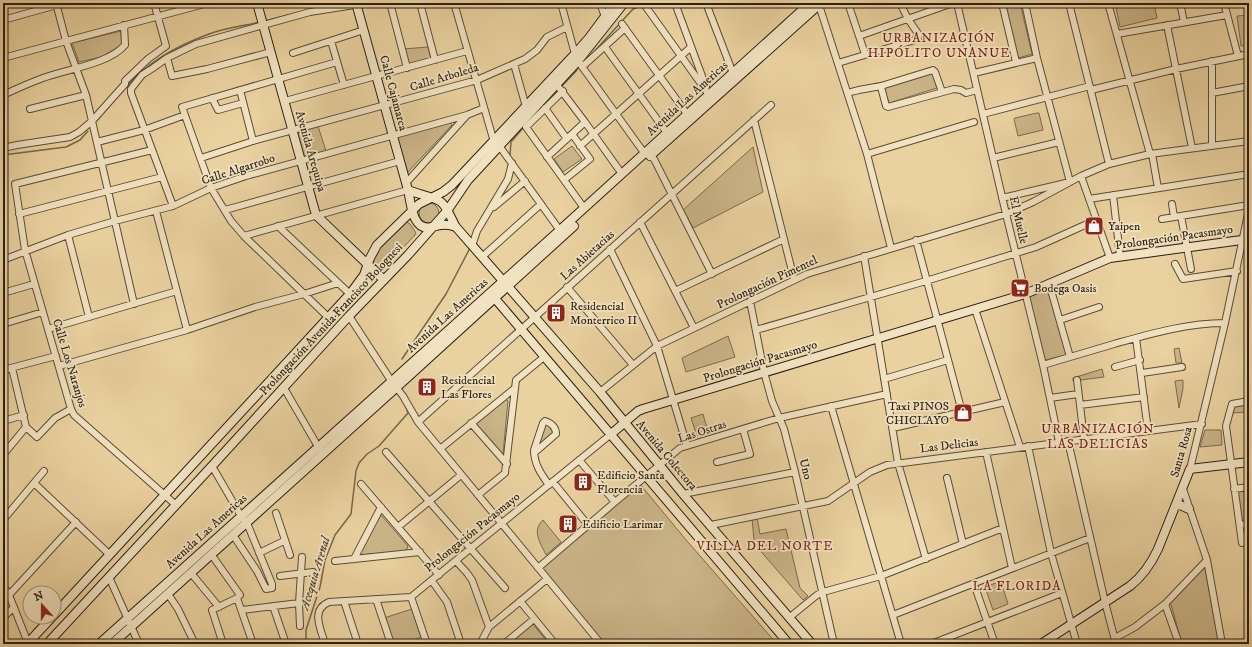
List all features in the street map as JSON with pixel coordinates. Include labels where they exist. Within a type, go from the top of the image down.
[{"type":"street","points":[[3,20],[64,3]]},
{"type":"street","points":[[3,148],[70,137],[93,124],[125,84],[124,81],[148,59],[166,46],[154,3]]},
{"type":"street","points":[[3,58],[158,16],[191,5],[208,3]]},
{"type":"street","name":"Avenida Arequipa","points":[[257,3],[316,215]]},
{"type":"street","points":[[173,206],[130,89],[142,75],[167,58],[202,42],[262,22],[310,12],[367,3]]},
{"type":"street","points":[[390,3],[407,68]]},
{"type":"street","points":[[420,3],[434,60]]},
{"type":"street","points":[[454,3],[484,108],[497,144],[562,232]]},
{"type":"street","points":[[560,3],[578,61],[642,150],[654,159],[712,274]]},
{"type":"street","points":[[600,3],[605,17]]},
{"type":"street","name":"Prolongación Avenida Francisco Bolognesi","points":[[62,606],[350,294],[361,280],[373,250],[377,245],[412,209],[443,192],[452,185],[560,88],[615,3]]},
{"type":"street","name":"Prolongación Avenida Francisco Bolognesi","points":[[46,644],[433,227],[447,211],[468,180],[526,107],[578,61],[624,3]]},
{"type":"street","points":[[675,3],[709,94]]},
{"type":"street","points":[[706,3],[734,76]]},
{"type":"street","name":"Avenida Las Americas","points":[[112,644],[129,622],[241,516],[320,450],[395,384],[734,76],[810,3]]},
{"type":"street","points":[[848,3],[865,54]]},
{"type":"street","points":[[838,63],[918,39],[919,35],[908,19],[900,3]]},
{"type":"street","points":[[859,36],[953,3]]},
{"type":"street","name":"El Muelle","points":[[957,3],[1002,198],[1043,365],[1059,442]]},
{"type":"street","points":[[1002,3],[1016,62]]},
{"type":"street","points":[[1002,198],[1070,182],[1024,3]]},
{"type":"street","points":[[1069,3],[1109,164]]},
{"type":"street","points":[[1108,3],[1151,154],[1158,188]]},
{"type":"street","points":[[1180,3],[1184,22]]},
{"type":"street","points":[[1226,3],[1227,15],[1238,56]]},
{"type":"street","points":[[56,4],[66,40],[86,95],[134,304]]},
{"type":"street","name":"Calle Cajamarca","points":[[357,4],[407,186],[414,218],[419,224],[428,228],[433,227]]},
{"type":"street","points":[[820,4],[867,154],[891,248]]},
{"type":"street","name":"Avenida Las Americas","points":[[562,232],[584,208],[622,174],[648,154],[667,133],[709,94],[734,76],[820,4]]},
{"type":"street","points":[[646,7],[709,94]]},
{"type":"street","points":[[1117,34],[1227,15]]},
{"type":"street","points":[[3,95],[43,78],[108,57],[120,51],[125,45],[124,25]]},
{"type":"street","points":[[1167,25],[1192,148]]},
{"type":"street","points":[[578,61],[605,47],[624,26],[688,114]]},
{"type":"street","name":"Calle Arboleda","points":[[200,158],[253,141],[477,80],[531,56],[547,38],[567,27]]},
{"type":"street","points":[[293,53],[364,30]]},
{"type":"street","points":[[332,41],[344,85]]},
{"type":"street","points":[[605,47],[667,133]]},
{"type":"street","points":[[580,146],[691,47]]},
{"type":"street","points":[[285,101],[468,51]]},
{"type":"street","points":[[167,58],[172,76],[207,69],[271,52]]},
{"type":"street","points":[[983,114],[1048,97],[1249,54]]},
{"type":"street","points":[[974,73],[1037,58]]},
{"type":"street","points":[[1212,61],[1212,145]]},
{"type":"street","points":[[328,317],[244,236],[231,221],[212,188],[182,107],[337,62]]},
{"type":"street","points":[[514,64],[526,107]]},
{"type":"street","points":[[851,92],[881,86],[933,70],[936,72],[942,92]]},
{"type":"street","points":[[881,86],[886,106],[888,107],[954,89],[961,90],[966,93],[977,90]]},
{"type":"street","points":[[1212,93],[1249,86]]},
{"type":"street","points":[[584,208],[526,127],[545,108],[560,88],[622,174]]},
{"type":"street","points":[[240,90],[253,141]]},
{"type":"street","points":[[30,109],[86,95]]},
{"type":"street","points":[[212,98],[218,110],[243,103]]},
{"type":"street","name":"Las Abietacias","points":[[418,422],[771,105]]},
{"type":"street","name":"Calle Algarrobo","points":[[3,260],[25,250],[68,235],[173,206],[212,188],[246,176],[393,134],[467,115],[484,108]]},
{"type":"street","points":[[545,108],[590,159],[564,180]]},
{"type":"street","points":[[97,142],[144,130],[185,115]]},
{"type":"street","points":[[244,236],[407,186],[467,115]]},
{"type":"street","points":[[754,120],[794,280]]},
{"type":"street","points":[[547,157],[585,122]]},
{"type":"street","points":[[867,154],[974,122]]},
{"type":"street","name":"Prolongación Pimentel","points":[[600,392],[657,346],[817,270],[1006,214],[1033,202],[1081,176],[1109,164],[1151,154],[1249,141]]},
{"type":"street","points":[[993,158],[1059,142]]},
{"type":"street","points":[[102,162],[152,150]]},
{"type":"street","points":[[225,210],[400,161]]},
{"type":"street","name":"Calle Los Naranjos","points":[[102,162],[15,184],[25,250],[74,415],[176,505]]},
{"type":"street","points":[[472,246],[477,230],[490,211],[508,179],[512,163]]},
{"type":"street","points":[[1089,199],[1249,174]]},
{"type":"street","points":[[19,214],[162,176]]},
{"type":"street","points":[[1081,176],[1110,258]]},
{"type":"street","points":[[490,211],[525,181]]},
{"type":"street","points":[[407,186],[416,193],[441,202],[447,211]]},
{"type":"street","points":[[1113,195],[1120,256]]},
{"type":"street","points":[[482,258],[541,204]]},
{"type":"street","points":[[1172,204],[1174,217]]},
{"type":"street","points":[[1162,219],[1249,205]]},
{"type":"street","name":"Santa Rosa","points":[[1041,644],[1137,580],[1149,567],[1158,549],[1190,470],[1237,271],[1246,239],[1249,209]]},
{"type":"street","points":[[156,211],[187,330]]},
{"type":"street","name":"Avenida Colectora","points":[[447,211],[456,227],[482,258],[600,392],[683,494],[812,644]]},
{"type":"street","points":[[316,215],[384,280]]},
{"type":"street","points":[[1181,216],[1191,269]]},
{"type":"street","points":[[756,330],[1016,254],[1036,247],[1096,220]]},
{"type":"street","points":[[640,222],[694,328]]},
{"type":"street","points":[[433,227],[444,224],[456,227]]},
{"type":"street","points":[[278,226],[350,294]]},
{"type":"street","points":[[68,235],[89,317]]},
{"type":"street","name":"Prolongación Pacasmayo","points":[[411,597],[502,524],[638,411],[673,399],[1025,294],[1110,258],[1246,239]]},
{"type":"street","points":[[676,291],[784,240]]},
{"type":"street","points":[[916,240],[962,412]]},
{"type":"street","points":[[610,249],[657,346],[687,446]]},
{"type":"street","points":[[864,256],[898,463],[926,558]]},
{"type":"street","points":[[1175,264],[1183,279],[1237,271]]},
{"type":"street","points":[[59,366],[187,330],[255,307],[338,283]]},
{"type":"street","points":[[1049,283],[1070,357]]},
{"type":"street","points":[[3,293],[34,284]]},
{"type":"street","points":[[567,287],[633,365]]},
{"type":"street","points":[[48,329],[177,291]]},
{"type":"street","points":[[492,296],[789,644]]},
{"type":"street","name":"Uno","points":[[750,301],[764,372],[772,401],[784,428],[804,506],[834,644]]},
{"type":"street","points":[[1060,320],[1099,307]]},
{"type":"street","points":[[974,309],[1020,447]]},
{"type":"street","points":[[4,322],[43,312]]},
{"type":"street","points":[[349,316],[395,384],[418,422],[600,644]]},
{"type":"street","points":[[1043,365],[1187,325],[1225,323]]},
{"type":"street","points":[[1136,338],[1142,373],[1148,431]]},
{"type":"street","points":[[3,370],[56,356]]},
{"type":"street","points":[[478,495],[505,473],[516,380],[544,356]]},
{"type":"street","points":[[884,379],[948,360]]},
{"type":"street","points":[[1115,367],[1140,360]]},
{"type":"street","points":[[1142,373],[1182,367]]},
{"type":"street","points":[[12,368],[26,427],[37,437],[55,418],[71,409]]},
{"type":"street","points":[[1076,380],[1084,439]]},
{"type":"street","points":[[284,388],[320,450]]},
{"type":"street","points":[[440,449],[514,388]]},
{"type":"street","name":"Las Ostras","points":[[538,568],[676,451],[687,446],[779,418],[887,394]]},
{"type":"street","points":[[1050,398],[1078,394]]},
{"type":"street","points":[[1080,405],[1144,397]]},
{"type":"street","points":[[1242,543],[1230,465],[1226,426],[1232,404],[1249,401]]},
{"type":"street","points":[[893,428],[1005,402]]},
{"type":"street","points":[[831,406],[901,644]]},
{"type":"street","points":[[3,421],[24,415]]},
{"type":"street","points":[[534,453],[556,434],[555,429],[550,422],[546,421],[543,423],[535,443],[534,453],[540,473],[551,483],[588,525]]},
{"type":"street","points":[[471,423],[507,464]]},
{"type":"street","name":"Las Delicias","points":[[711,525],[828,501],[878,468],[898,463],[1202,424]]},
{"type":"street","points":[[3,455],[26,427]]},
{"type":"street","points":[[717,462],[750,454],[743,429]]},
{"type":"street","points":[[1068,441],[1105,602],[1116,641],[1165,604],[1206,560]]},
{"type":"street","points":[[1028,446],[1050,553],[1078,644]]},
{"type":"street","name":"Avenida Las Americas","points":[[99,644],[168,594],[247,522],[320,450]]},
{"type":"street","points":[[386,452],[505,588]]},
{"type":"street","points":[[986,452],[1012,568]]},
{"type":"street","points":[[579,460],[615,502]]},
{"type":"street","points":[[1190,470],[1249,462]]},
{"type":"street","points":[[212,466],[241,516],[247,522],[272,587],[266,589],[257,571],[232,535]]},
{"type":"street","points":[[3,520],[44,471]]},
{"type":"street","points":[[683,494],[795,472]]},
{"type":"street","points":[[398,527],[461,475]]},
{"type":"street","points":[[947,478],[963,544]]},
{"type":"street","points":[[34,483],[109,554]]},
{"type":"street","points":[[361,484],[439,575]]},
{"type":"street","points":[[1234,489],[1249,487]]},
{"type":"street","points":[[1182,489],[1206,560],[1222,644]]},
{"type":"street","points":[[1176,506],[1180,505],[1189,509]]},
{"type":"street","points":[[354,559],[381,507]]},
{"type":"street","points":[[276,513],[284,541],[290,555]]},
{"type":"street","points":[[9,595],[76,522]]},
{"type":"street","points":[[1240,525],[1249,524]]},
{"type":"street","points":[[790,617],[817,595],[823,592],[881,576],[1003,528]]},
{"type":"street","points":[[893,615],[1090,538]]},
{"type":"street","points":[[259,553],[284,541]]},
{"type":"street","points":[[335,561],[420,552]]},
{"type":"street","points":[[211,554],[240,595],[237,598],[212,610],[223,644]]},
{"type":"street","points":[[300,626],[299,603],[302,557]]},
{"type":"street","points":[[456,561],[472,580],[489,627]]},
{"type":"street","points":[[280,576],[313,572]]},
{"type":"street","points":[[191,573],[219,607]]},
{"type":"street","points":[[109,577],[139,644]]},
{"type":"street","points":[[480,644],[489,627],[547,579]]},
{"type":"street","points":[[432,581],[447,602],[461,644]]},
{"type":"street","points":[[974,584],[995,644]]},
{"type":"street","points":[[3,585],[14,607],[27,644],[45,625]]},
{"type":"street","points":[[931,644],[1062,593]]},
{"type":"street","points":[[168,594],[178,609],[195,644]]},
{"type":"street","points":[[325,644],[318,621],[318,612],[323,605],[330,602],[411,597],[427,644]]},
{"type":"street","points":[[237,598],[253,644]]},
{"type":"street","points":[[376,599],[391,644]]},
{"type":"street","points":[[344,601],[358,644]]},
{"type":"street","points":[[520,601],[555,644]]},
{"type":"street","points":[[242,610],[299,603]]},
{"type":"street","points":[[1165,604],[1179,644]]},
{"type":"street","points":[[273,606],[286,644]]},
{"type":"street","points":[[3,618],[14,607]]},
{"type":"street","points":[[504,644],[534,619]]},
{"type":"shaded area","points":[[1004,3],[1020,3],[1032,54],[1018,58]]},
{"type":"shaded area","points":[[1115,3],[1154,3],[1157,18],[1120,27]]},
{"type":"shaded area","points":[[1249,15],[1249,45],[1241,46],[1237,16]]},
{"type":"shaded area","points":[[121,31],[122,45],[101,57],[79,62],[72,43]]},
{"type":"shaded area","points":[[428,47],[431,58],[408,65],[403,49]]},
{"type":"shaded area","points":[[933,73],[937,88],[889,103],[884,88]]},
{"type":"shaded area","points":[[1039,113],[1043,130],[1018,136],[1014,119]]},
{"type":"shaded area","points":[[451,122],[452,125],[407,173],[397,137]]},
{"type":"shaded area","points":[[318,126],[326,151],[302,157],[295,134]]},
{"type":"shaded area","points":[[572,146],[582,159],[563,172],[554,159]]},
{"type":"shaded area","points":[[753,147],[763,192],[693,228],[683,210]]},
{"type":"shaded area","points":[[425,203],[433,203],[439,209],[439,217],[433,223],[425,223],[419,217],[419,209]]},
{"type":"shaded area","points":[[406,221],[416,233],[415,235],[387,265],[381,267],[375,265],[372,258],[374,254]]},
{"type":"shaded area","points":[[1048,290],[1066,352],[1065,355],[1046,360],[1044,359],[1029,297]]},
{"type":"shaded area","points":[[728,336],[735,357],[686,372],[682,358]]},
{"type":"shaded area","points":[[1179,348],[1182,363],[1176,363],[1174,349]]},
{"type":"shaded area","points":[[1102,369],[1104,377],[1073,381],[1073,378]]},
{"type":"shaded area","points":[[1183,380],[1183,388],[1179,408],[1175,381]]},
{"type":"shaded area","points":[[505,399],[508,401],[502,454],[475,424]]},
{"type":"shaded area","points":[[1246,405],[1246,412],[1233,413],[1234,407]]},
{"type":"shaded area","points":[[703,414],[708,432],[697,436],[691,418]]},
{"type":"shaded area","points":[[546,424],[550,425],[555,433],[538,448],[543,426]]},
{"type":"shaded area","points":[[1205,430],[1221,430],[1222,445],[1200,447]]},
{"type":"shaded area","points":[[639,483],[687,541],[777,644],[604,644],[540,568]]},
{"type":"shaded area","points":[[1249,490],[1249,521],[1242,522],[1237,492]]},
{"type":"shaded area","points":[[380,514],[408,546],[406,551],[360,555],[359,553]]},
{"type":"shaded area","points":[[757,517],[760,534],[786,529],[800,588],[808,596],[803,600],[758,548],[754,540],[752,518]]},
{"type":"shaded area","points":[[543,520],[561,542],[546,555],[537,533],[539,524]]},
{"type":"shaded area","points":[[1203,568],[1205,568],[1219,643],[1182,644],[1170,601]]},
{"type":"shaded area","points":[[1001,581],[1008,604],[993,610],[985,587]]},
{"type":"shaded area","points":[[412,609],[421,637],[402,644],[393,644],[384,618]]},
{"type":"shaded area","points":[[533,624],[549,644],[509,644],[510,642]]},
{"type":"waterway","points":[[314,8],[345,3]]},
{"type":"waterway","name":"Acequia Arenal","points":[[592,54],[633,9],[649,3]]},
{"type":"waterway","points":[[265,21],[296,13]]},
{"type":"waterway","points":[[127,86],[144,69],[186,43],[215,32],[260,22]]},
{"type":"waterway","name":"Acequia Arenal","points":[[562,86],[577,70]]},
{"type":"waterway","name":"Acequia Arenal","points":[[535,114],[558,91]]},
{"type":"waterway","points":[[94,124],[115,99]]},
{"type":"waterway","name":"Acequia Arenal","points":[[510,155],[511,142],[523,128]]},
{"type":"waterway","points":[[3,155],[66,147],[80,140],[88,131]]},
{"type":"waterway","name":"Acequia Arenal","points":[[402,359],[446,294],[470,248]]},
{"type":"waterway","name":"Acequia Arenal","points":[[306,644],[306,630],[320,587],[325,560],[335,535],[351,514],[356,471],[359,463],[367,454],[379,446],[408,413],[405,404]]},
{"type":"place","name":"Yaipen","points":[[1094,226]]},
{"type":"place","name":"Bodega Oasis","points":[[1020,288]]},
{"type":"place","name":"Residencial Monterrico II","points":[[556,313]]},
{"type":"place","name":"Residencial Las Flores","points":[[427,387]]},
{"type":"place","name":"Taxi PINOS CHICLAYO","points":[[963,413]]},
{"type":"place","name":"Edificio Santa Florencia","points":[[583,482]]},
{"type":"place","name":"Edificio Larimar","points":[[568,524]]},
{"type":"district","name":"URBANIZACIÓN HIPÓLITO UNANUE","points":[[939,44]]},
{"type":"district","name":"URBANIZACIÓN LAS DELICIAS","points":[[1098,436]]},
{"type":"district","name":"VILLA DEL NORTE","points":[[765,545]]},
{"type":"district","name":"LA FLORIDA","points":[[1017,585]]}]
